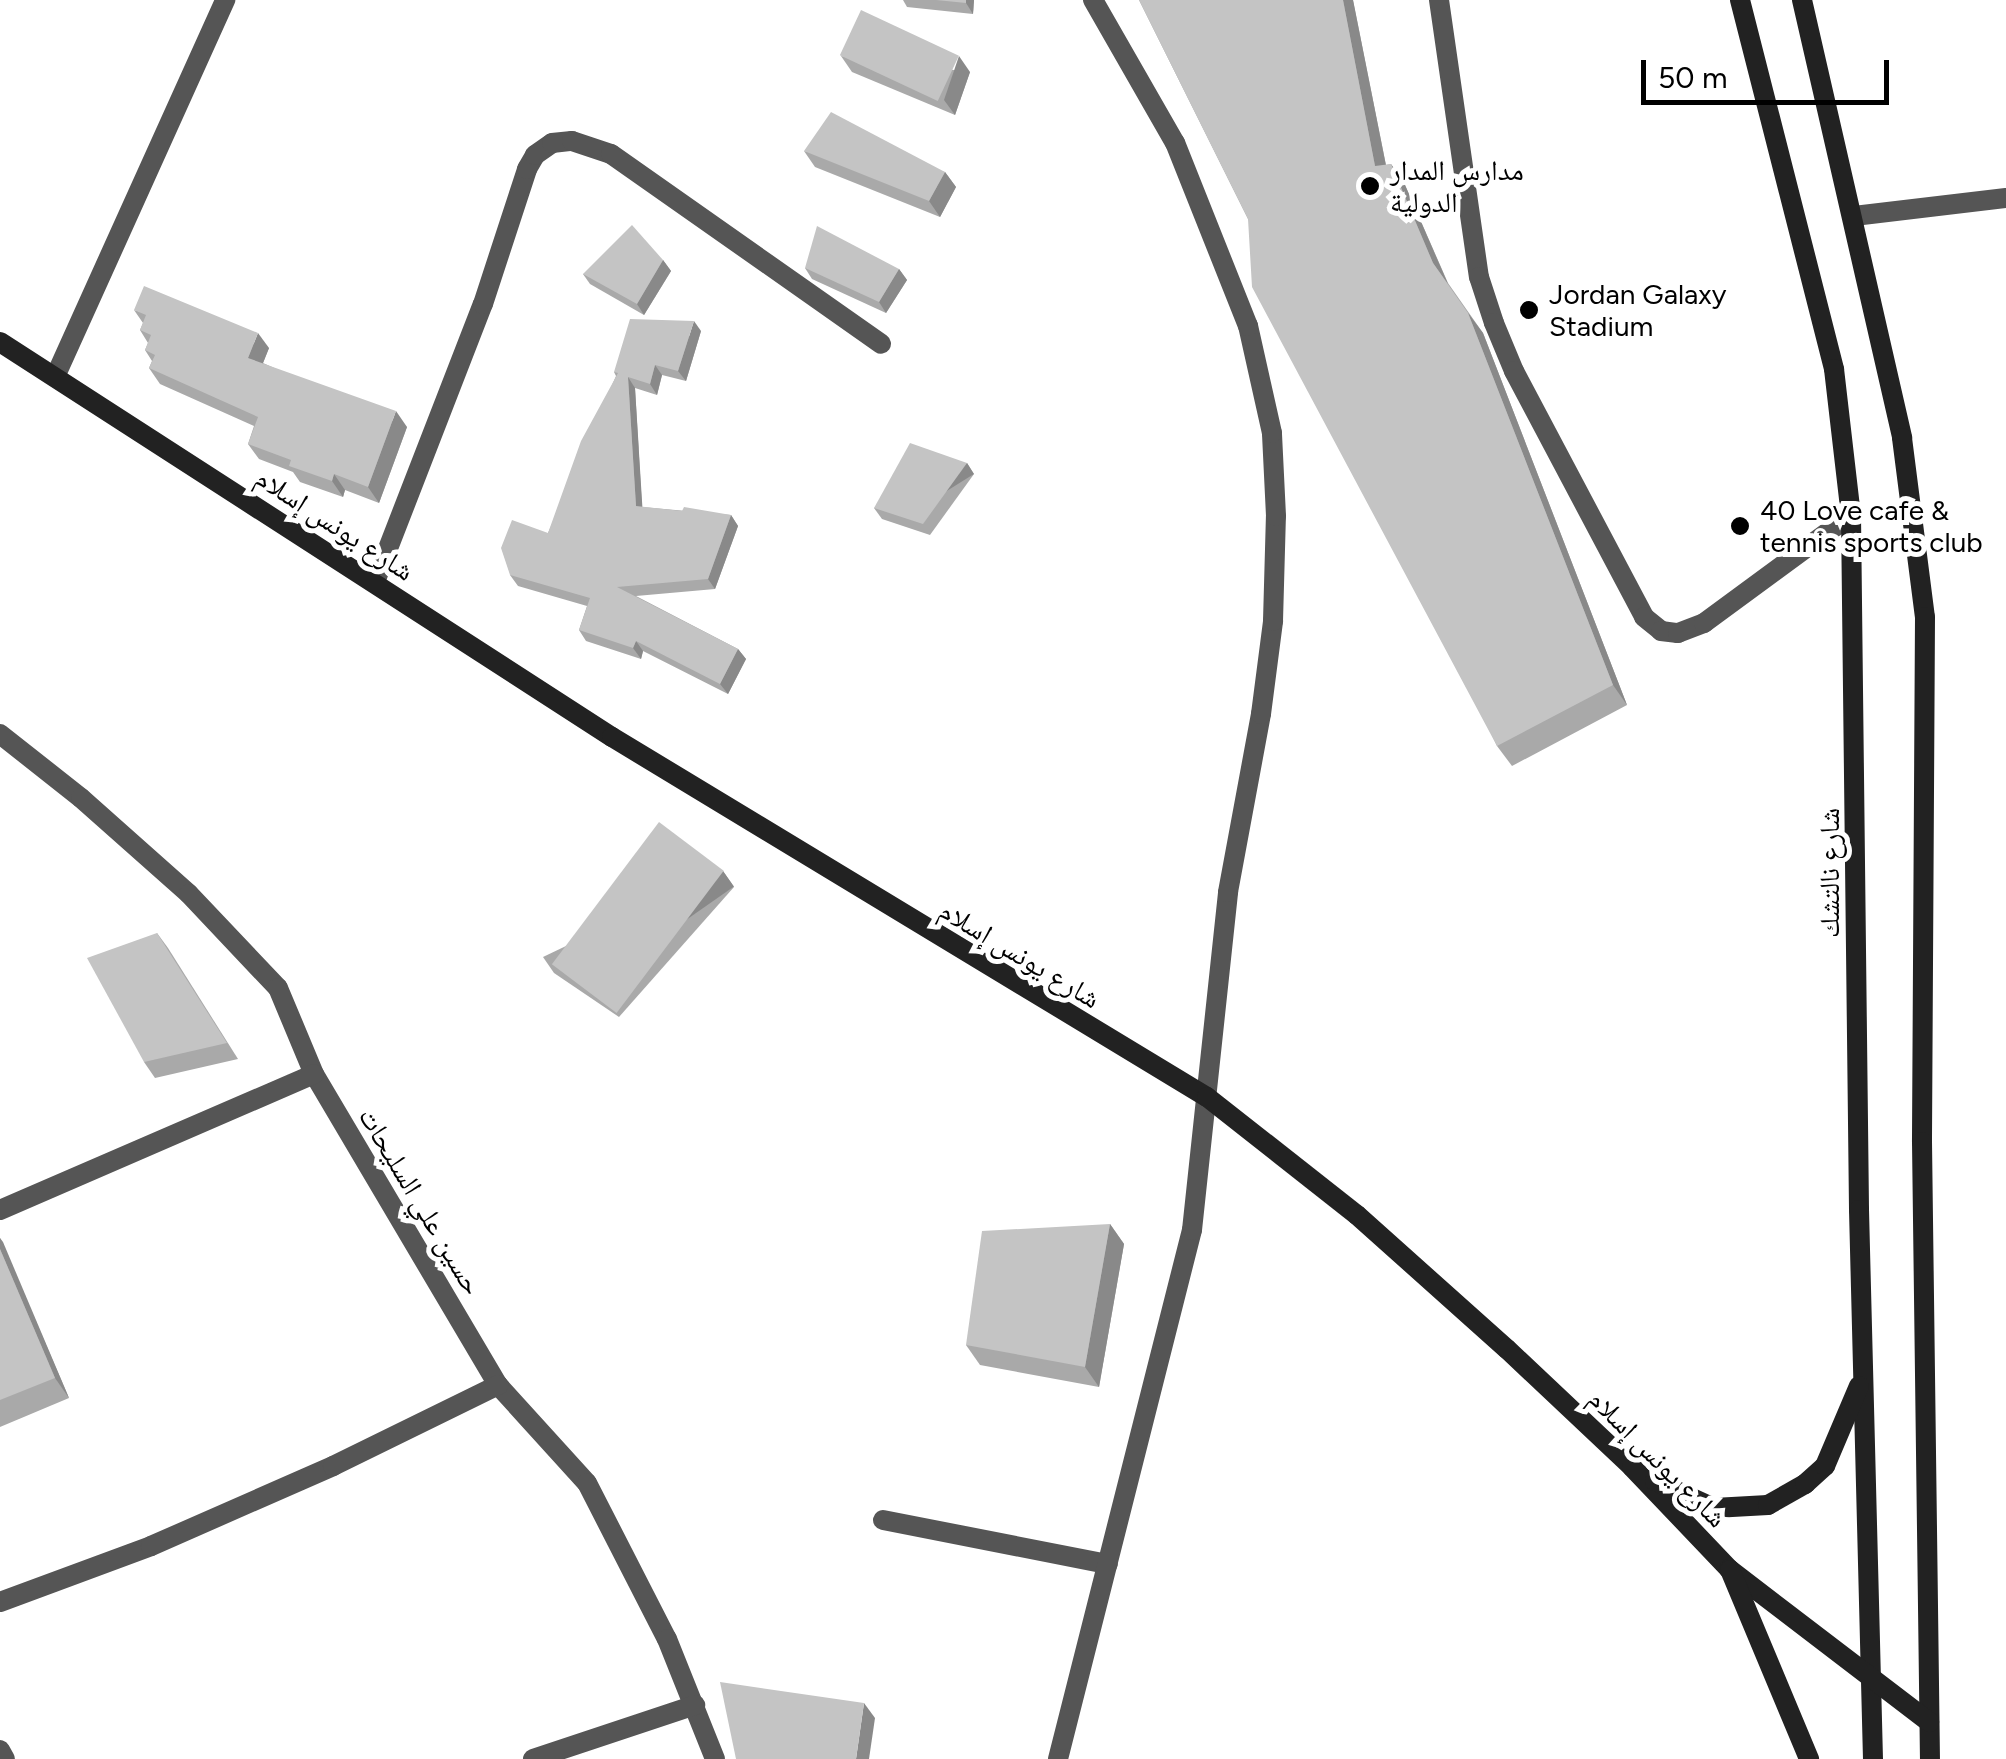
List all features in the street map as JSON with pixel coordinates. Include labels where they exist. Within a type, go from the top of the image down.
[{"type":"main road","name":"شارع نالتشك","points":[[1740,0],[1834,370],[1851,515],[1873,1759]]},
{"type":"main road","points":[[1804,1],[1902,438],[1925,618],[1922,1142],[1930,1759]]},
{"type":"main road","name":"شارع يونس إسلام","points":[[0,342],[785,845],[1208,1097],[1357,1215],[1632,1467],[1729,1569],[1929,1722]]},
{"type":"main road","points":[[1632,1467],[1682,1497],[1714,1508],[1742,1510],[1768,1505],[1805,1484],[1825,1466],[1864,1373]]},
{"type":"main road","points":[[1729,1569],[1809,1759]]},
{"type":"street","points":[[55,377],[225,0]]},
{"type":"street","points":[[1058,1759],[1192,1230],[1228,892],[1274,620],[1276,516],[1272,433],[1248,326],[1175,144],[1093,0]]},
{"type":"street","points":[[1439,0],[1479,277],[1494,323],[1514,372],[1644,617],[1661,631],[1678,633],[1704,624],[1851,515]]},
{"type":"street","points":[[375,582],[476,322],[527,168],[535,155],[552,143],[572,140],[611,154],[881,344]]},
{"type":"street","points":[[1854,216],[2006,198]]},
{"type":"street","name":"حسين علي السليحات","points":[[0,734],[82,798],[240,945],[278,988],[314,1074],[498,1385],[587,1483],[667,1639],[716,1759]]},
{"type":"street","points":[[0,1210],[314,1074]]},
{"type":"street","points":[[0,1602],[152,1546],[333,1466],[498,1385]]},
{"type":"street","points":[[883,1520],[1108,1564]]},
{"type":"street","points":[[533,1759],[695,1705]]},
{"type":"building","points":[[1139,0],[1343,0],[1375,166],[1391,164],[1433,263],[1468,313],[1613,685],[1497,746],[1252,287],[1248,219]]},
{"type":"building","points":[[861,10],[959,56],[938,101],[840,55]]},
{"type":"building","points":[[831,112],[945,172],[929,201],[804,151]]},
{"type":"building","points":[[632,225],[663,260],[637,304],[583,274]]},
{"type":"building","points":[[817,226],[899,269],[879,302],[805,268]]},
{"type":"building","points":[[144,286],[258,333],[248,358],[396,411],[368,487],[334,474],[332,481],[289,466],[291,460],[248,444],[258,417],[149,368],[155,355],[145,350],[151,335],[140,330],[146,315],[134,310]]},
{"type":"building","points":[[630,319],[694,321],[678,371],[655,365],[650,384],[628,377],[636,506],[682,511],[684,507],[731,515],[708,579],[617,587],[738,649],[720,684],[636,641],[633,648],[579,630],[590,598],[510,575],[501,548],[512,520],[548,533],[581,441],[618,373],[614,372]]},
{"type":"building","points":[[910,443],[967,463],[923,524],[874,508]]},
{"type":"building","points":[[659,822],[724,871],[617,1013],[552,964]]},
{"type":"building","points":[[157,933],[227,1043],[144,1062],[87,958]]},
{"type":"building","points":[[1110,1224],[1085,1367],[966,1345],[982,1231]]},
{"type":"building","points":[[0,1249],[55,1378],[0,1400]]},
{"type":"building","points":[[720,1682],[864,1703],[856,1759],[736,1759]]},
{"type":"place","name":"مدارس المدار الدولية","points":[[1370,186]]},
{"type":"place","name":"Jordan Galaxy Stadium","points":[[1529,310]]},
{"type":"place","name":"40 Love cafe & tennis sports club","points":[[1740,526]]}]
